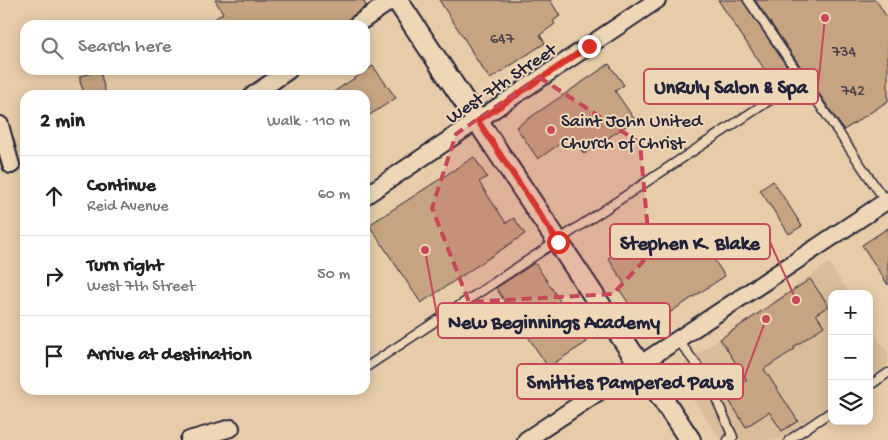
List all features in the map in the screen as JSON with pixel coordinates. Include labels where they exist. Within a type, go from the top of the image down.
[{"type":"street","points":[[363,20],[392,0]]},
{"type":"street","points":[[397,0],[690,440]]},
{"type":"street","name":"West 7th Street","points":[[370,193],[657,0]]},
{"type":"street","points":[[260,90],[282,75]]},
{"type":"street","points":[[0,124],[12,164]]},
{"type":"street","points":[[526,440],[887,203]]},
{"type":"street","points":[[189,440],[231,428]]},
{"type":"lane","points":[[748,0],[887,203]]},
{"type":"lane","points":[[370,365],[802,79]]},
{"type":"lane","points":[[678,340],[708,380],[733,437],[728,440]]},
{"type":"lane","points":[[662,398],[701,370]]},
{"type":"lane","points":[[873,383],[888,373]]},
{"type":"lane","points":[[789,440],[828,414]]},
{"type":"highlighted area","points":[[539,77],[640,143],[650,254],[613,294],[469,302],[432,208],[456,134]]},
{"type":"shaded area","points":[[829,263],[846,290],[828,290],[828,406],[778,440],[721,440],[673,371]]},
{"type":"shaded area","points":[[873,331],[888,353],[888,365],[873,375]]},
{"type":"building","points":[[215,0],[363,0],[366,6],[348,20],[213,20],[223,13]]},
{"type":"building","points":[[439,0],[550,0],[560,16],[553,21],[555,24],[540,35],[545,43],[490,79]]},
{"type":"building","points":[[718,0],[742,0],[790,71],[773,82]]},
{"type":"building","points":[[755,0],[876,0],[888,19],[888,101],[844,130]]},
{"type":"building","points":[[609,64],[624,85],[615,91],[635,120],[584,154],[571,136],[538,159],[516,127]]},
{"type":"building","points":[[373,66],[396,98],[370,115],[370,90],[337,90],[359,75],[370,75],[370,68]]},
{"type":"building","points":[[101,75],[105,90],[83,90],[80,76]]},
{"type":"building","points":[[474,157],[487,177],[479,182],[506,223],[514,218],[525,234],[421,303],[370,224]]},
{"type":"building","points":[[773,181],[802,226],[789,234],[760,190]]},
{"type":"building","points":[[888,228],[888,285],[862,245]]},
{"type":"building","points":[[676,237],[688,256],[704,245],[725,276],[651,325],[642,323],[619,289],[625,285],[608,258],[634,242],[645,258]]},
{"type":"building","points":[[535,263],[587,342],[548,367],[496,288]]},
{"type":"building","points":[[810,279],[828,305],[828,307],[816,314],[824,326],[794,347],[795,349],[764,369],[798,421],[782,431],[769,412],[746,427],[725,394],[747,380],[720,339]]},
{"type":"place","name":"UnRuly Salon & Spa","points":[[825,18]]},
{"type":"place","name":"Saint John United Church of Christ","points":[[551,130]]},
{"type":"place","name":"New Beginnings Academy","points":[[425,250]]},
{"type":"place","name":"Stephen K. Blake","points":[[796,300]]},
{"type":"place","name":"Smitties Pampered Paws","points":[[766,319]]},
{"type":"route","points":[[558,242],[478,121],[589,46]]}]
